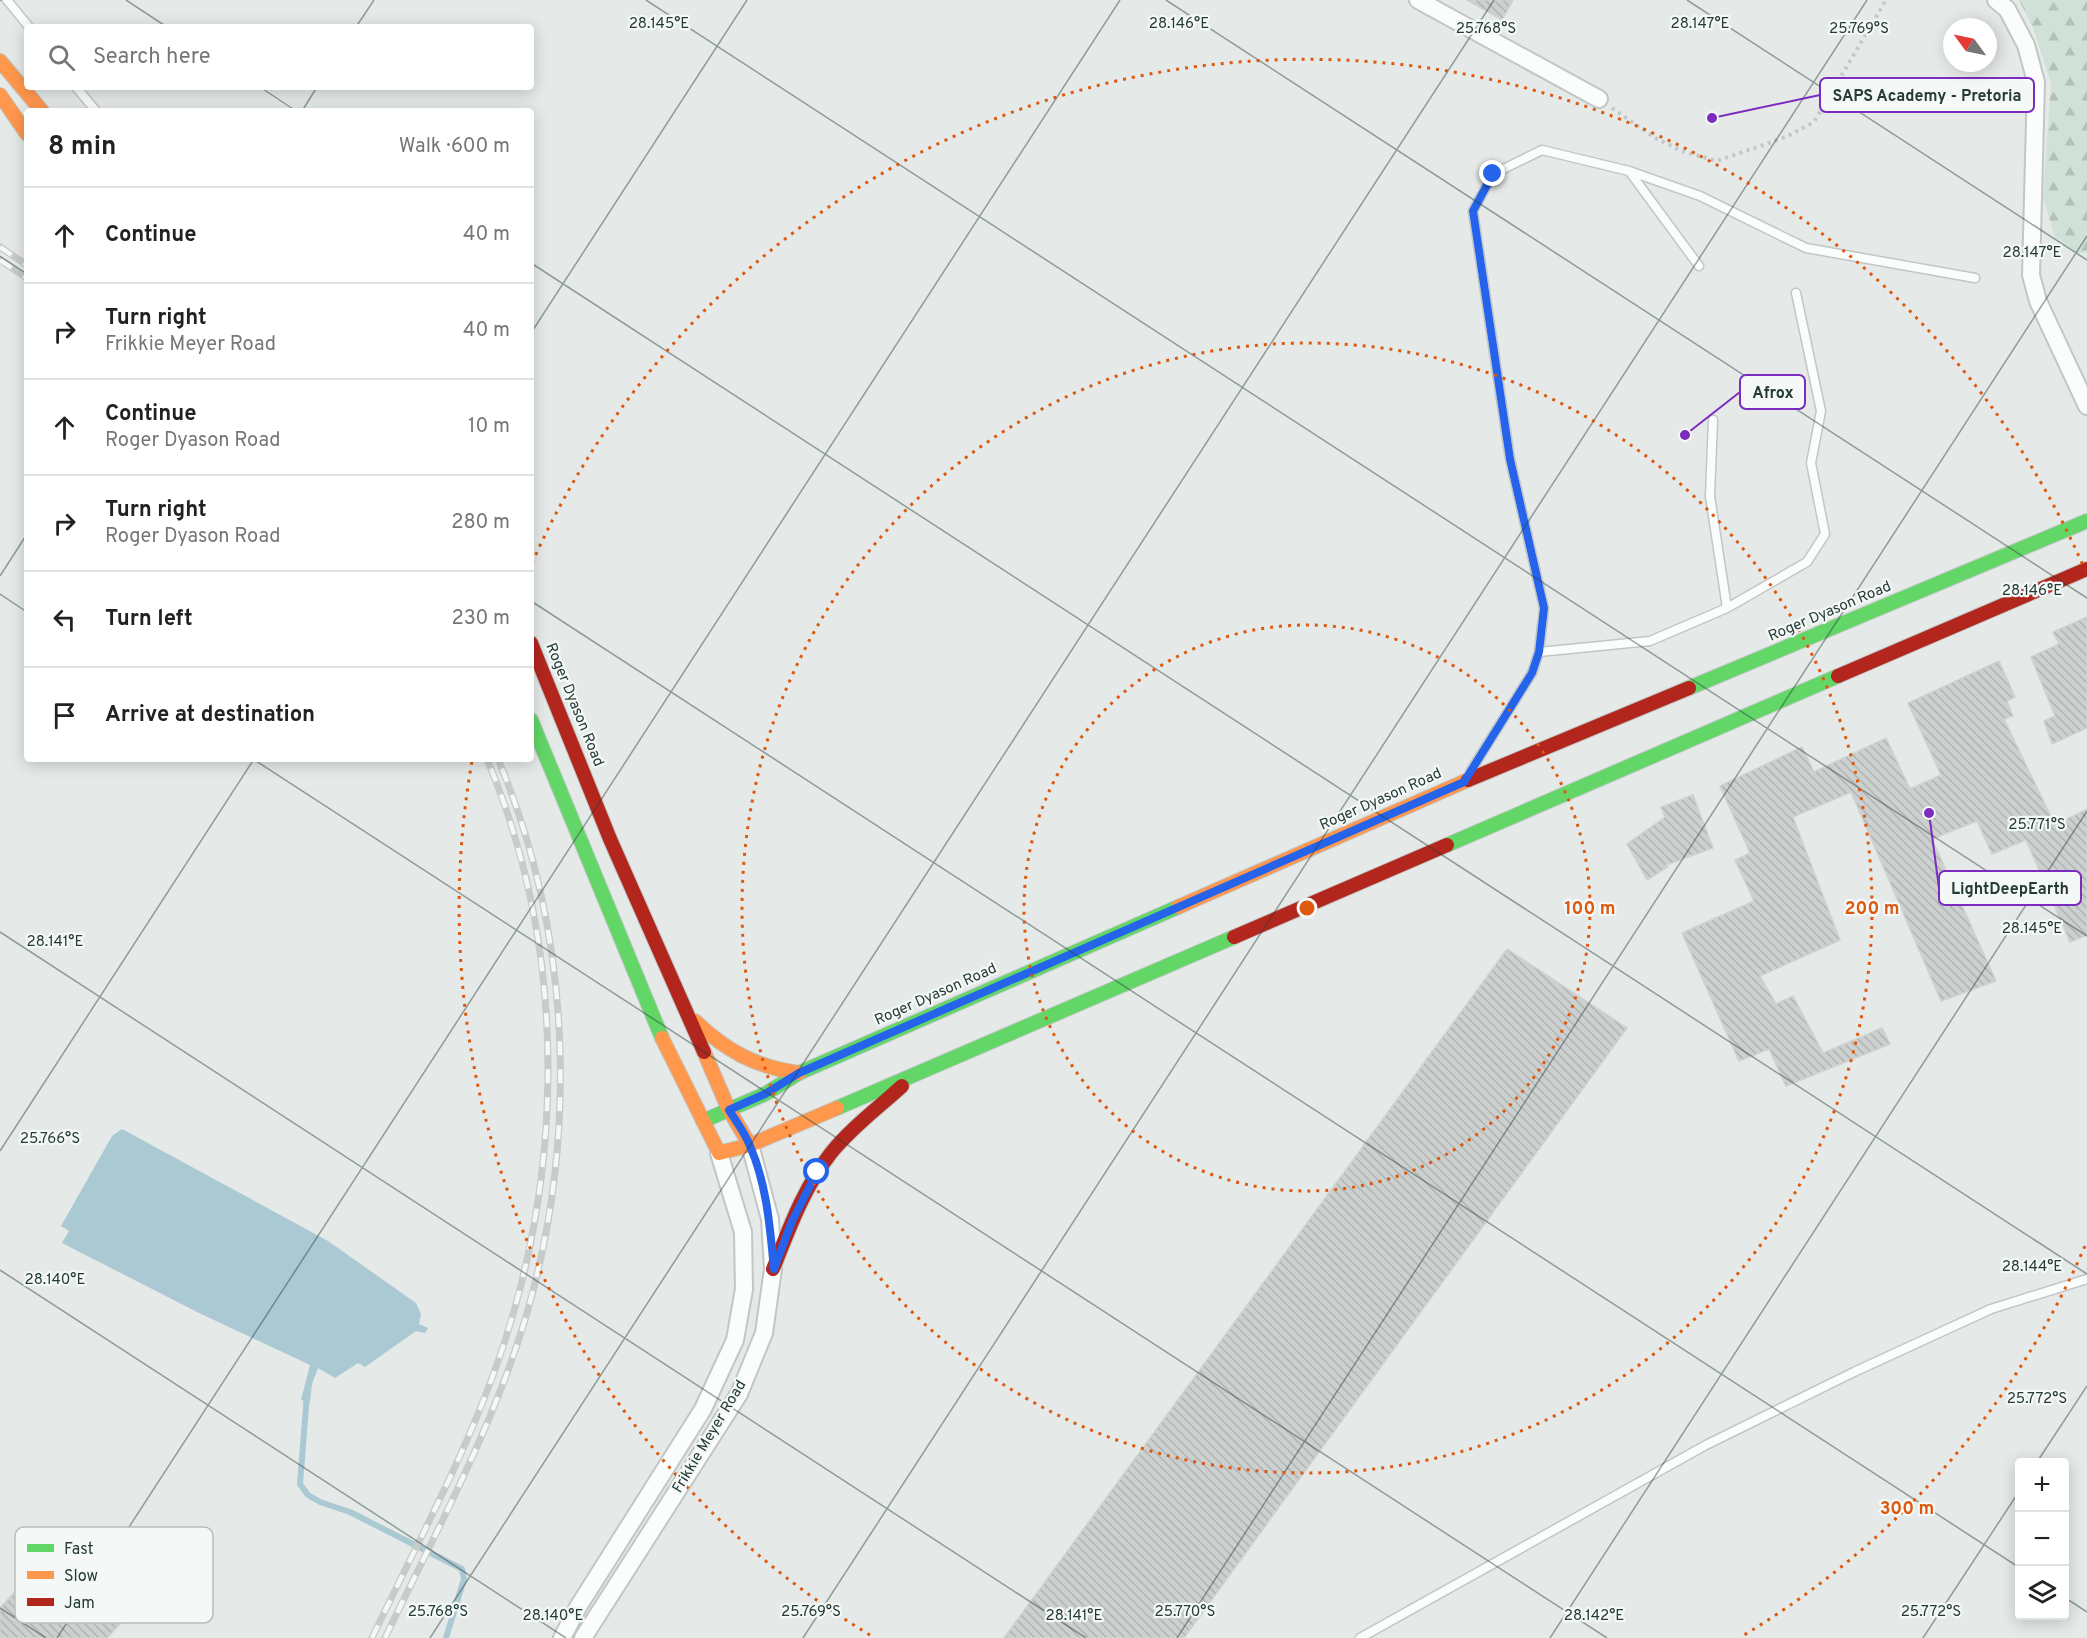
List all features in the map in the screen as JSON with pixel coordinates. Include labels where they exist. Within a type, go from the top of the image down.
[{"type":"main road","points":[[0,62],[39,108]]},
{"type":"main road","points":[[0,95],[24,130]]},
{"type":"main road","name":"Roger Dyason Road","points":[[703,1121],[765,1094],[799,1073],[1464,782],[2087,521]]},
{"type":"main road","points":[[534,727],[656,1024],[719,1153],[750,1145],[2087,568]]},
{"type":"main road","name":"Roger Dyason Road","points":[[534,650],[610,839],[729,1110],[750,1145]]},
{"type":"main road","points":[[687,1013],[729,1053],[756,1065],[799,1073]]},
{"type":"main road","points":[[774,1269],[792,1221],[817,1172],[833,1151],[915,1074]]},
{"type":"street","points":[[1418,0],[1599,99]]},
{"type":"street","points":[[1996,0],[2007,9],[2026,45],[2036,82],[2031,275],[2038,301],[2087,406]]},
{"type":"street","name":"Frikkie Meyer Road","points":[[583,1638],[739,1394],[764,1333],[774,1269],[770,1219],[750,1145]]},
{"type":"street","name":"Frikkie Meyer Road","points":[[562,1638],[578,1607],[703,1409],[735,1340],[744,1289],[743,1232],[719,1153]]},
{"type":"lane","points":[[7,0],[27,24]]},
{"type":"lane","points":[[78,90],[94,108]]},
{"type":"lane","points":[[1464,782],[1532,673],[1539,652],[1544,608],[1510,459],[1473,211],[1493,174],[1542,150],[1629,171],[1700,196],[1806,248],[1975,279]]},
{"type":"lane","points":[[1629,171],[1698,266]]},
{"type":"lane","points":[[1539,652],[1650,641],[1726,608],[1807,562],[1825,534],[1811,463],[1821,411],[1796,293]]},
{"type":"lane","points":[[1713,420],[1710,496],[1726,608]]},
{"type":"lane","points":[[1360,1638],[1737,1429],[1991,1309],[2087,1279]]},
{"type":"path","points":[[1599,99],[1655,138],[1682,151],[1717,161],[1786,136],[1814,122],[1886,0]]},
{"type":"green space","points":[[2019,0],[2087,0],[2087,253],[2077,253],[2055,237],[2043,198],[2051,83],[2033,28]]},
{"type":"water","points":[[122,1129],[328,1241],[416,1303],[421,1314],[419,1324],[428,1328],[425,1333],[416,1331],[365,1367],[358,1363],[335,1378],[318,1368],[312,1384],[310,1402],[301,1400],[310,1365],[199,1313],[62,1243],[69,1231],[61,1226],[112,1136]]},
{"type":"building","points":[[1467,0],[1513,0],[1502,20]]},
{"type":"building","points":[[2087,617],[2087,728],[2052,744],[2044,721],[2055,716],[2031,657],[2059,644],[2053,632]]},
{"type":"building","points":[[1999,661],[2015,697],[2007,701],[2013,716],[2004,719],[2055,825],[2087,809],[2087,935],[2070,942],[2026,840],[1992,854],[1977,821],[1932,839],[1996,981],[1941,1001],[1851,792],[1793,817],[1840,940],[1760,976],[1776,1004],[1793,996],[1823,1053],[1882,1028],[1890,1044],[1786,1086],[1769,1049],[1739,1061],[1682,933],[1754,901],[1735,860],[1750,853],[1720,786],[1802,747],[1814,772],[1886,738],[1910,789],[1941,775],[1908,703]]},
{"type":"building","points":[[1693,795],[1713,848],[1666,865],[1668,867],[1647,880],[1627,844],[1665,817],[1661,807]]},
{"type":"building","points":[[1507,949],[1627,1028],[1184,1638],[1004,1638]]},
{"type":"building","points":[[15,1592],[15,1623],[121,1623],[107,1638],[0,1638],[0,1608]]},
{"type":"waterway","points":[[307,1394],[300,1484],[308,1495],[320,1502],[350,1512],[462,1569],[464,1579],[446,1638]]},
{"type":"railway","points":[[0,247],[24,263]]},
{"type":"railway","points":[[0,260],[24,276]]},
{"type":"railway","points":[[372,1638],[443,1493],[482,1404],[510,1326],[530,1246],[543,1164],[548,1082],[545,999],[534,917],[515,837],[488,762]]},
{"type":"railway","points":[[385,1638],[451,1503],[497,1400],[533,1291],[549,1216],[558,1139],[560,1061],[555,983],[543,907],[524,832],[499,762]]},
{"type":"traffic: fast","points":[[1689,688],[2087,521]]},
{"type":"traffic: fast","points":[[1447,845],[1838,676]]},
{"type":"traffic: fast","points":[[534,727],[662,1038]]},
{"type":"traffic: fast","points":[[703,1121],[765,1094],[799,1073],[1178,907]]},
{"type":"traffic: fast","points":[[837,1108],[1234,937]]},
{"type":"traffic: slow","points":[[0,61],[24,90]]},
{"type":"traffic: slow","points":[[24,90],[39,108]]},
{"type":"traffic: slow","points":[[0,95],[24,130]]},
{"type":"traffic: slow","points":[[1178,907],[1468,780]]},
{"type":"traffic: slow","points":[[695,1021],[718,1041],[742,1056],[769,1067],[799,1073]]},
{"type":"traffic: slow","points":[[662,1038],[719,1153],[750,1145],[837,1108]]},
{"type":"traffic: slow","points":[[704,1052],[729,1110],[750,1145]]},
{"type":"traffic: jam","points":[[1838,676],[2087,569]]},
{"type":"traffic: jam","points":[[534,650],[610,839],[704,1052]]},
{"type":"traffic: jam","points":[[1468,780],[1689,688]]},
{"type":"traffic: jam","points":[[1234,937],[1447,845]]},
{"type":"traffic: jam","points":[[773,1269],[798,1209],[821,1166],[847,1135],[902,1086]]},
{"type":"place","name":"SAPS Academy - Pretoria","points":[[1712,118]]},
{"type":"place","name":"Afrox","points":[[1685,435]]},
{"type":"place","name":"LightDeepEarth","points":[[1929,813]]},
{"type":"route","points":[[817,1172],[792,1221],[774,1269],[770,1219],[763,1186],[750,1145],[729,1110],[765,1094],[799,1073],[1464,782],[1532,673],[1539,652],[1544,608],[1510,459],[1473,211],[1493,174]]}]
